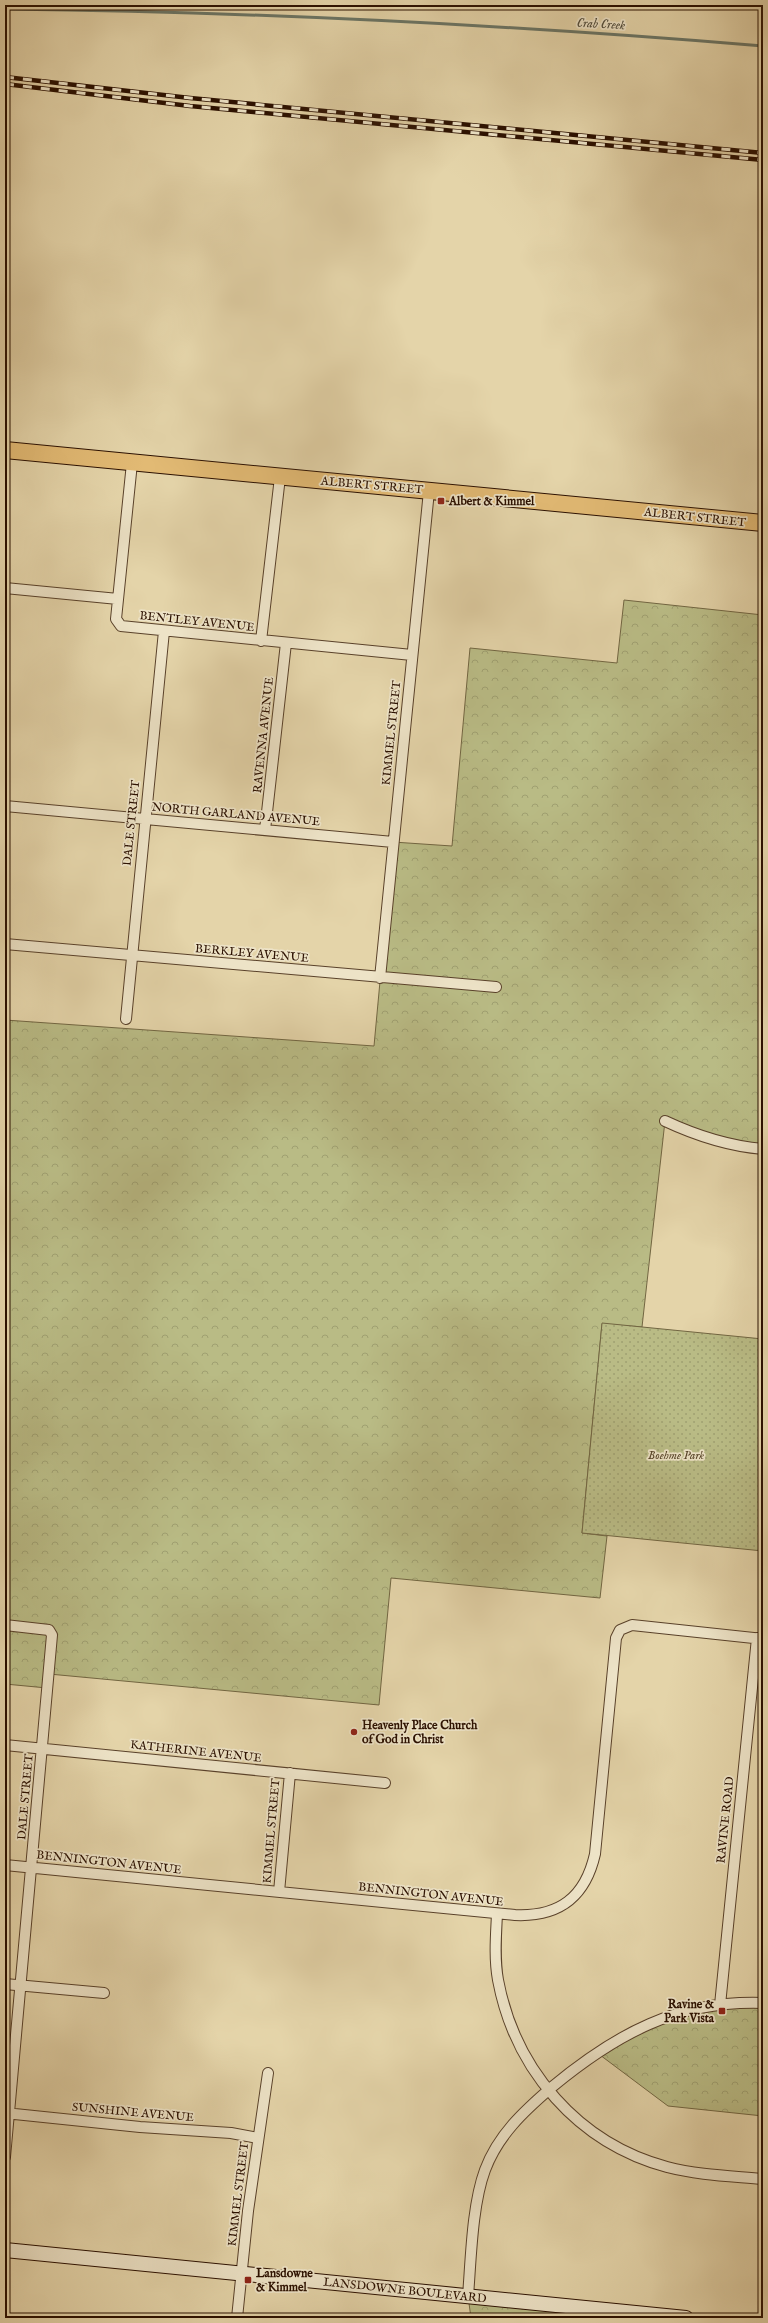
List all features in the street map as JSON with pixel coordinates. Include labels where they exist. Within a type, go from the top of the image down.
[{"type":"main road","name":"ALBERT STREET","points":[[5,450],[763,523]]},
{"type":"street","points":[[5,588],[118,598],[132,462]]},
{"type":"street","points":[[262,641],[280,476]]},
{"type":"street","name":"KIMMEL STREET","points":[[380,978],[429,491]]},
{"type":"street","name":"BENTLEY AVENUE","points":[[118,598],[116,619],[121,626],[412,655]]},
{"type":"street","name":"DALE STREET","points":[[126,1019],[144,819],[164,631]]},
{"type":"street","name":"RAVENNA AVENUE","points":[[265,830],[286,643]]},
{"type":"street","name":"NORTH GARLAND AVENUE","points":[[5,806],[393,842]]},
{"type":"street","name":"BERKLEY AVENUE","points":[[5,944],[496,987]]},
{"type":"street","points":[[666,1121],[703,1137],[727,1144],[763,1149]]},
{"type":"street","name":"BENNINGTON AVENUE","points":[[5,1864],[497,1914],[532,1916],[550,1912],[574,1896],[587,1880],[595,1854],[616,1638],[622,1628],[632,1625],[760,1638]]},
{"type":"street","name":"DALE STREET","points":[[5,1626],[49,1630],[52,1635],[7,2114],[5,2157]]},
{"type":"street","name":"RAVINE ROAD","points":[[720,2005],[760,1638]]},
{"type":"street","name":"KATHERINE AVENUE","points":[[5,1745],[385,1783]]},
{"type":"street","name":"KIMMEL STREET","points":[[279,1892],[290,1774]]},
{"type":"street","points":[[497,1914],[496,1961],[505,2011],[526,2061],[564,2110],[586,2128],[608,2143],[641,2159],[691,2172],[763,2179]]},
{"type":"street","points":[[5,1984],[104,1993]]},
{"type":"street","points":[[468,2296],[476,2212],[485,2171],[496,2146],[511,2124],[548,2090],[596,2052],[634,2030],[676,2014],[720,2005],[763,2003]]},
{"type":"street","name":"KIMMEL STREET","points":[[237,2318],[258,2138],[268,2073]]},
{"type":"street","name":"SUNSHINE AVENUE","points":[[7,2114],[140,2127],[231,2133],[258,2138]]},
{"type":"street","name":"LANSDOWNE BOULEVARD","points":[[5,2250],[686,2318]]},
{"type":"green space","points":[[624,600],[763,615],[763,1149],[665,1121],[642,1327],[602,1324],[582,1533],[607,1536],[600,1598],[391,1578],[379,1705],[49,1674],[47,1688],[5,1684],[5,1020],[374,1046],[393,842],[452,846],[470,648],[617,663]]},
{"type":"green space","name":"Boehme Park","points":[[602,1323],[763,1339],[763,1551],[582,1533]]},
{"type":"green space","points":[[763,2003],[763,2116],[668,2106],[596,2052],[676,2014]]},
{"type":"green space","points":[[468,2296],[655,2318],[471,2318]]},
{"type":"waterway","name":"Crab Creek","points":[[5,9],[290,16],[574,32],[763,46]]},
{"type":"railway","points":[[5,77],[190,98],[763,153]]},
{"type":"railway","points":[[5,84],[190,106],[763,160]]},
{"type":"place","name":"Albert & Kimmel","points":[[441,501]]},
{"type":"place","name":"Heavenly Place Church of God in Christ","points":[[354,1732]]},
{"type":"place","name":"Ravine & Park Vista","points":[[722,2011]]},
{"type":"place","name":"Lansdowne & Kimmel","points":[[248,2280]]}]
